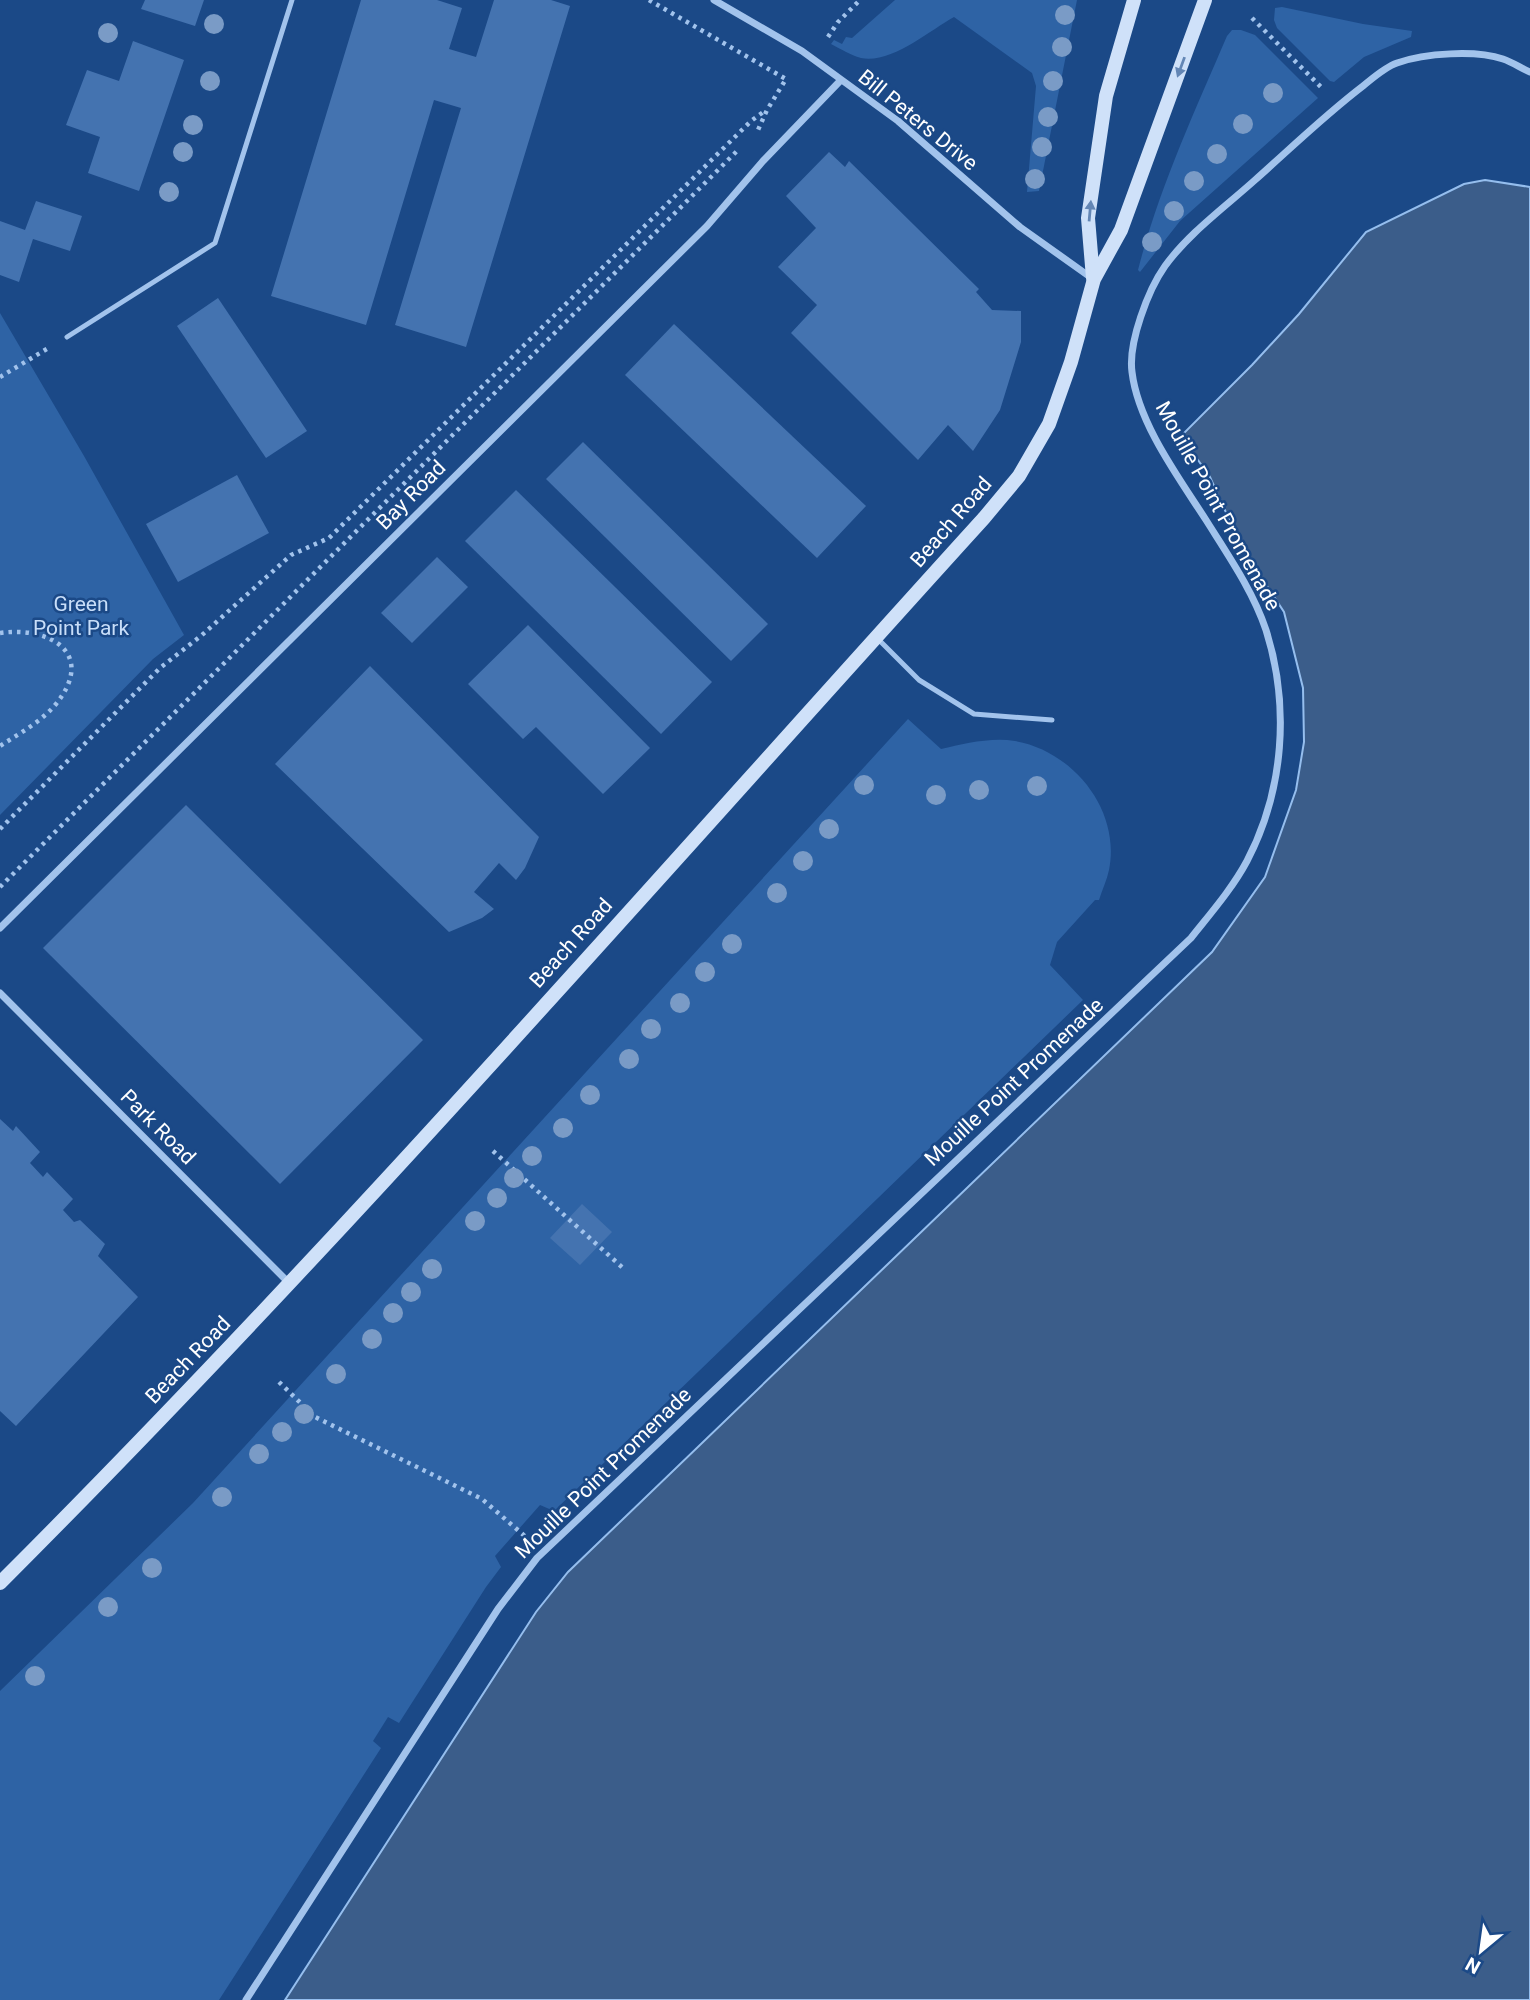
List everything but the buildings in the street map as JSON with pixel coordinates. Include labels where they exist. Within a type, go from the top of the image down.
[{"type":"street","name":"Bill Peters Drive","points":[[714,0],[802,51],[898,121],[1020,227],[1094,279]]},
{"type":"street","name":"Beach Road","points":[[1094,279],[1088,218],[1106,96],[1134,0]]},
{"type":"street","name":"Beach Road","points":[[0,1583],[96,1488],[290,1285],[984,518],[1019,476],[1049,424],[1071,362],[1094,279],[1121,230],[1205,0]]},
{"type":"street","name":"Mouille Point Promenade","points":[[246,2000],[498,1609],[543,1552],[1191,938],[1246,862],[1265,819],[1276,778],[1280,736],[1279,686],[1265,628],[1236,567],[1166,456],[1143,410],[1132,371],[1136,332],[1149,295],[1165,266],[1188,241],[1339,104],[1395,63],[1422,57],[1474,54],[1504,59],[1530,72]]},
{"type":"street","name":"Bay Road","points":[[0,928],[707,226],[763,161],[840,81]]},
{"type":"street","name":"Park Road","points":[[0,993],[290,1285]]},
{"type":"lane","points":[[67,337],[215,243],[292,0]]},
{"type":"lane","points":[[876,637],[919,680],[974,714],[1052,720]]},
{"type":"path","points":[[0,887],[758,129],[786,79],[649,0]]},
{"type":"path","points":[[828,37],[838,22],[860,0]]},
{"type":"path","points":[[1252,18],[1339,104]]},
{"type":"path","points":[[0,829],[160,668],[202,635],[291,555],[328,538],[751,121],[767,110]]},
{"type":"path","points":[[0,377],[25,362]]},
{"type":"path","points":[[0,633],[26,632],[44,635],[70,654],[72,673],[58,701],[34,725],[0,746]]},
{"type":"path","points":[[492,1151],[623,1268]]},
{"type":"path","points":[[279,1382],[315,1417],[482,1499],[543,1552]]},
{"type":"green space","points":[[895,0],[1077,0],[1039,191],[1027,192],[1036,86],[1032,73],[954,17],[909,45],[873,59],[849,54],[831,44],[834,40],[842,44],[846,37],[852,38]]},
{"type":"green space","points":[[1282,7],[1412,31],[1411,37],[1364,57],[1334,82],[1277,28],[1274,20],[1275,8]]},
{"type":"green space","points":[[1232,30],[1255,35],[1318,98],[1180,221],[1140,272],[1138,270],[1146,240],[1167,180],[1227,36]]},
{"type":"green space","name":"Green Point Park","points":[[0,313],[184,635],[153,659],[0,815]]},
{"type":"green space","points":[[908,719],[941,749],[996,740],[1015,741],[1036,747],[1073,770],[1100,805],[1108,826],[1111,848],[1109,870],[1099,900],[1095,900],[1057,942],[1050,965],[1083,1000],[554,1511],[540,1505],[495,1556],[501,1567],[399,1723],[388,1717],[373,1741],[381,1748],[219,2000],[0,2000],[0,1691],[193,1503]]},
{"type":"shaded area","points":[[1485,180],[1530,187],[1530,2000],[285,2000],[536,1612],[568,1572],[1212,952],[1265,877],[1296,790],[1304,742],[1303,688],[1284,612],[1242,548],[1210,477],[1181,436],[1299,314],[1366,232],[1464,184]]}]
